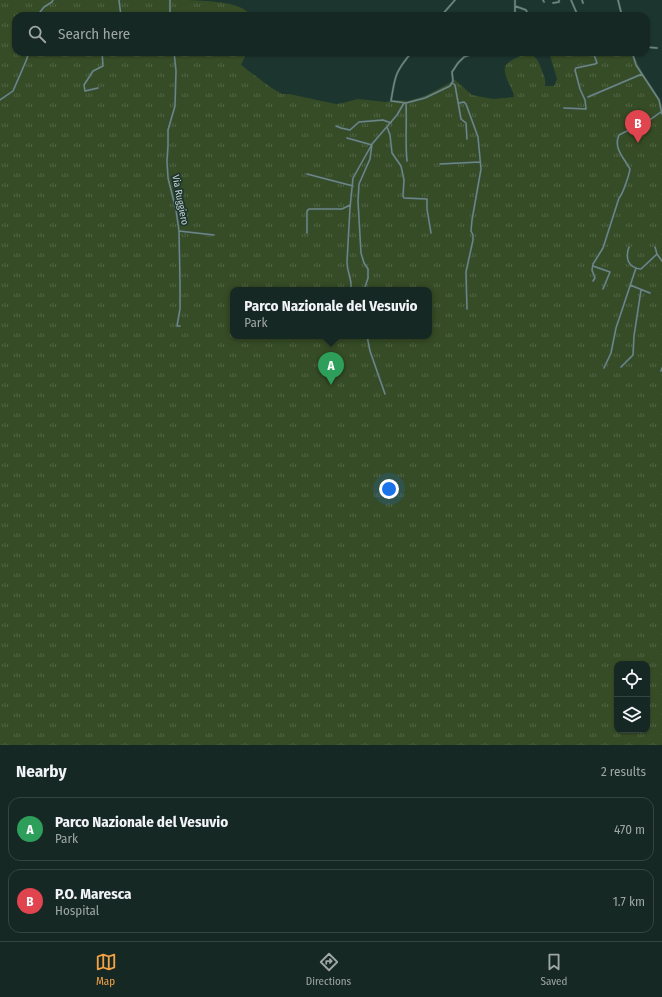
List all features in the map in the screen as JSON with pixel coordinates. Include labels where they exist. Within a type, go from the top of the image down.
[{"type":"street","points":[[40,12],[53,0]]},
{"type":"street","points":[[119,0],[120,12]]},
{"type":"street","points":[[170,0],[170,12]]},
{"type":"street","points":[[444,12],[455,0]]},
{"type":"street","points":[[515,12],[516,0]]},
{"type":"street","points":[[553,3],[559,2],[559,0]]},
{"type":"street","points":[[571,0],[576,12]]},
{"type":"street","points":[[618,0],[621,12]]},
{"type":"street","points":[[515,6],[526,10],[527,12]]},
{"type":"street","points":[[650,47],[657,48]]},
{"type":"street","points":[[0,100],[12,91],[28,56]]},
{"type":"street","points":[[98,88],[85,90],[84,85],[95,69],[103,66],[102,56]]},
{"type":"street","name":"Via Ruggiero","points":[[174,56],[176,71],[174,106],[168,130],[167,161],[168,178],[175,204],[179,231],[180,309],[178,326],[180,326]]},
{"type":"street","points":[[409,56],[395,75],[391,101],[405,103],[425,98],[450,86],[452,83]]},
{"type":"street","points":[[467,56],[458,63],[452,72],[452,83],[455,85],[461,119],[466,123],[467,139]]},
{"type":"street","points":[[564,108],[586,109],[585,100],[580,89],[575,70],[576,68],[596,64],[597,63],[594,56]]},
{"type":"street","points":[[593,281],[593,266],[603,248],[630,169],[618,150],[617,137],[662,113],[659,100],[636,65],[633,56]]},
{"type":"street","points":[[588,97],[642,74]]},
{"type":"street","points":[[459,103],[464,102],[469,110],[472,123],[478,137],[480,162],[479,181],[471,231],[473,240],[466,272],[467,309]]},
{"type":"street","points":[[351,287],[352,281],[347,271],[347,262],[353,178],[372,146],[405,103]]},
{"type":"street","points":[[405,103],[407,135],[405,146],[407,161]]},
{"type":"street","points":[[336,126],[350,130],[359,122],[383,120],[391,123]]},
{"type":"street","points":[[387,127],[390,135],[391,152],[401,166],[404,180],[403,196],[404,198],[427,199],[431,233]]},
{"type":"street","points":[[347,138],[372,146]]},
{"type":"street","points":[[365,287],[368,278],[368,269],[364,263],[361,253],[358,195],[360,184],[370,159],[372,146]]},
{"type":"street","points":[[440,164],[480,162]]},
{"type":"street","points":[[307,174],[353,186]]},
{"type":"street","points":[[307,233],[307,211],[309,209],[342,209],[350,205]]},
{"type":"street","points":[[179,231],[214,235]]},
{"type":"street","points":[[629,247],[626,253],[627,258],[631,265],[641,270],[657,254]]},
{"type":"street","points":[[655,247],[657,254],[662,261]]},
{"type":"street","points":[[593,266],[610,272],[603,289]]},
{"type":"street","points":[[604,368],[610,356],[616,328],[636,268]]},
{"type":"street","points":[[630,285],[650,293]]},
{"type":"street","points":[[621,367],[633,355],[634,336],[641,290]]},
{"type":"street","points":[[368,339],[370,351],[385,394]]},
{"type":"green space","points":[[0,0],[212,1],[238,6],[247,12],[12,12],[12,56],[245,56],[241,65],[270,87],[282,94],[289,94],[336,104],[358,99],[386,102],[393,100],[408,101],[425,96],[455,80],[472,95],[493,99],[514,97],[505,75],[505,67],[506,64],[520,56],[535,57],[544,76],[545,86],[554,86],[557,79],[550,56],[635,56],[662,105],[662,745],[0,745]]},
{"type":"place","name":"P.O. Maresca","points":[[638,143]]},
{"type":"place","name":"Parco Nazionale del Vesuvio","points":[[331,385]]}]
